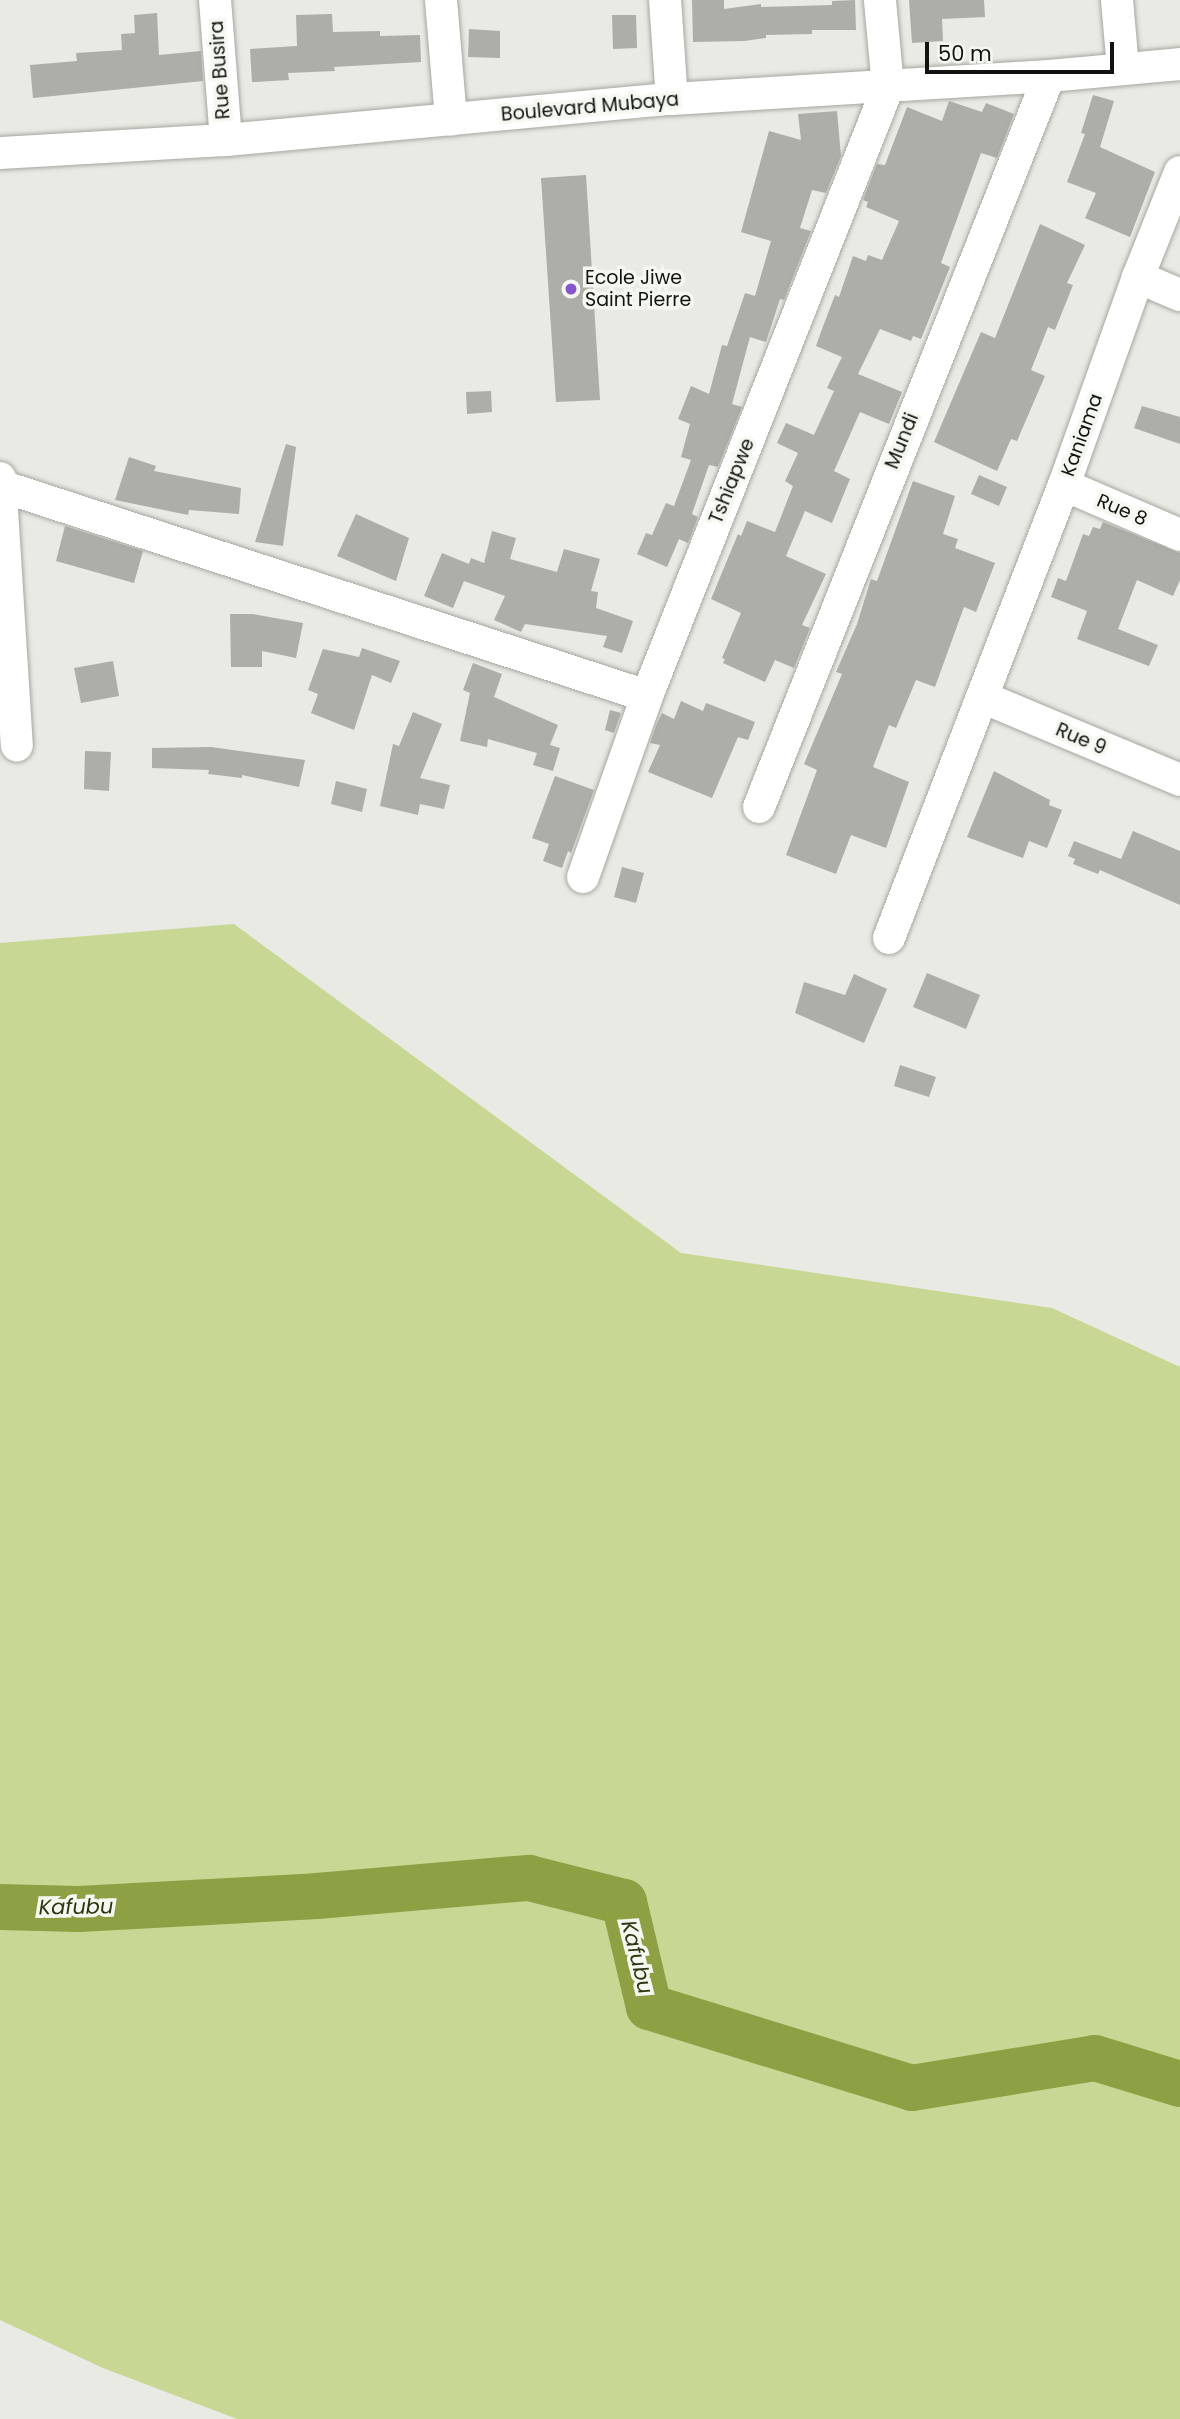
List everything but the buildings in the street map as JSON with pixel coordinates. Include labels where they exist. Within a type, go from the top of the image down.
[{"type":"street","name":"Rue Busira","points":[[215,0],[226,140]]},
{"type":"street","points":[[441,0],[451,120]]},
{"type":"street","points":[[666,0],[672,99]]},
{"type":"street","points":[[880,0],[888,87]]},
{"type":"street","points":[[1117,0],[1123,68]]},
{"type":"street","name":"Boulevard Mubaya","points":[[0,153],[226,140],[672,99],[1048,76],[1180,64]]},
{"type":"street","name":"Mundi","points":[[759,807],[1048,76]]},
{"type":"street","name":"Tshiapwe","points":[[583,877],[647,696],[888,87]]},
{"type":"street","name":"Kaniama","points":[[889,938],[1064,485],[1138,278],[1180,172]]},
{"type":"street","points":[[1138,278],[1180,295]]},
{"type":"street","points":[[0,478],[17,745]]},
{"type":"street","name":"Rue 8","points":[[1064,485],[1180,535]]},
{"type":"street","points":[[1,486],[647,696]]},
{"type":"street","name":"Rue 9","points":[[982,697],[1180,780]]},
{"type":"green space","points":[[234,924],[681,1253],[1052,1308],[1180,1367],[1180,2419],[237,2419],[103,2368],[0,2320],[0,943]]},
{"type":"waterway","name":"Kafubu","points":[[0,1907],[79,1909],[317,1896],[529,1878],[624,1902],[649,2007],[912,2088],[1095,2058],[1180,2084]]},
{"type":"place","name":"Ecole Jiwe Saint Pierre","points":[[571,289]]}]
